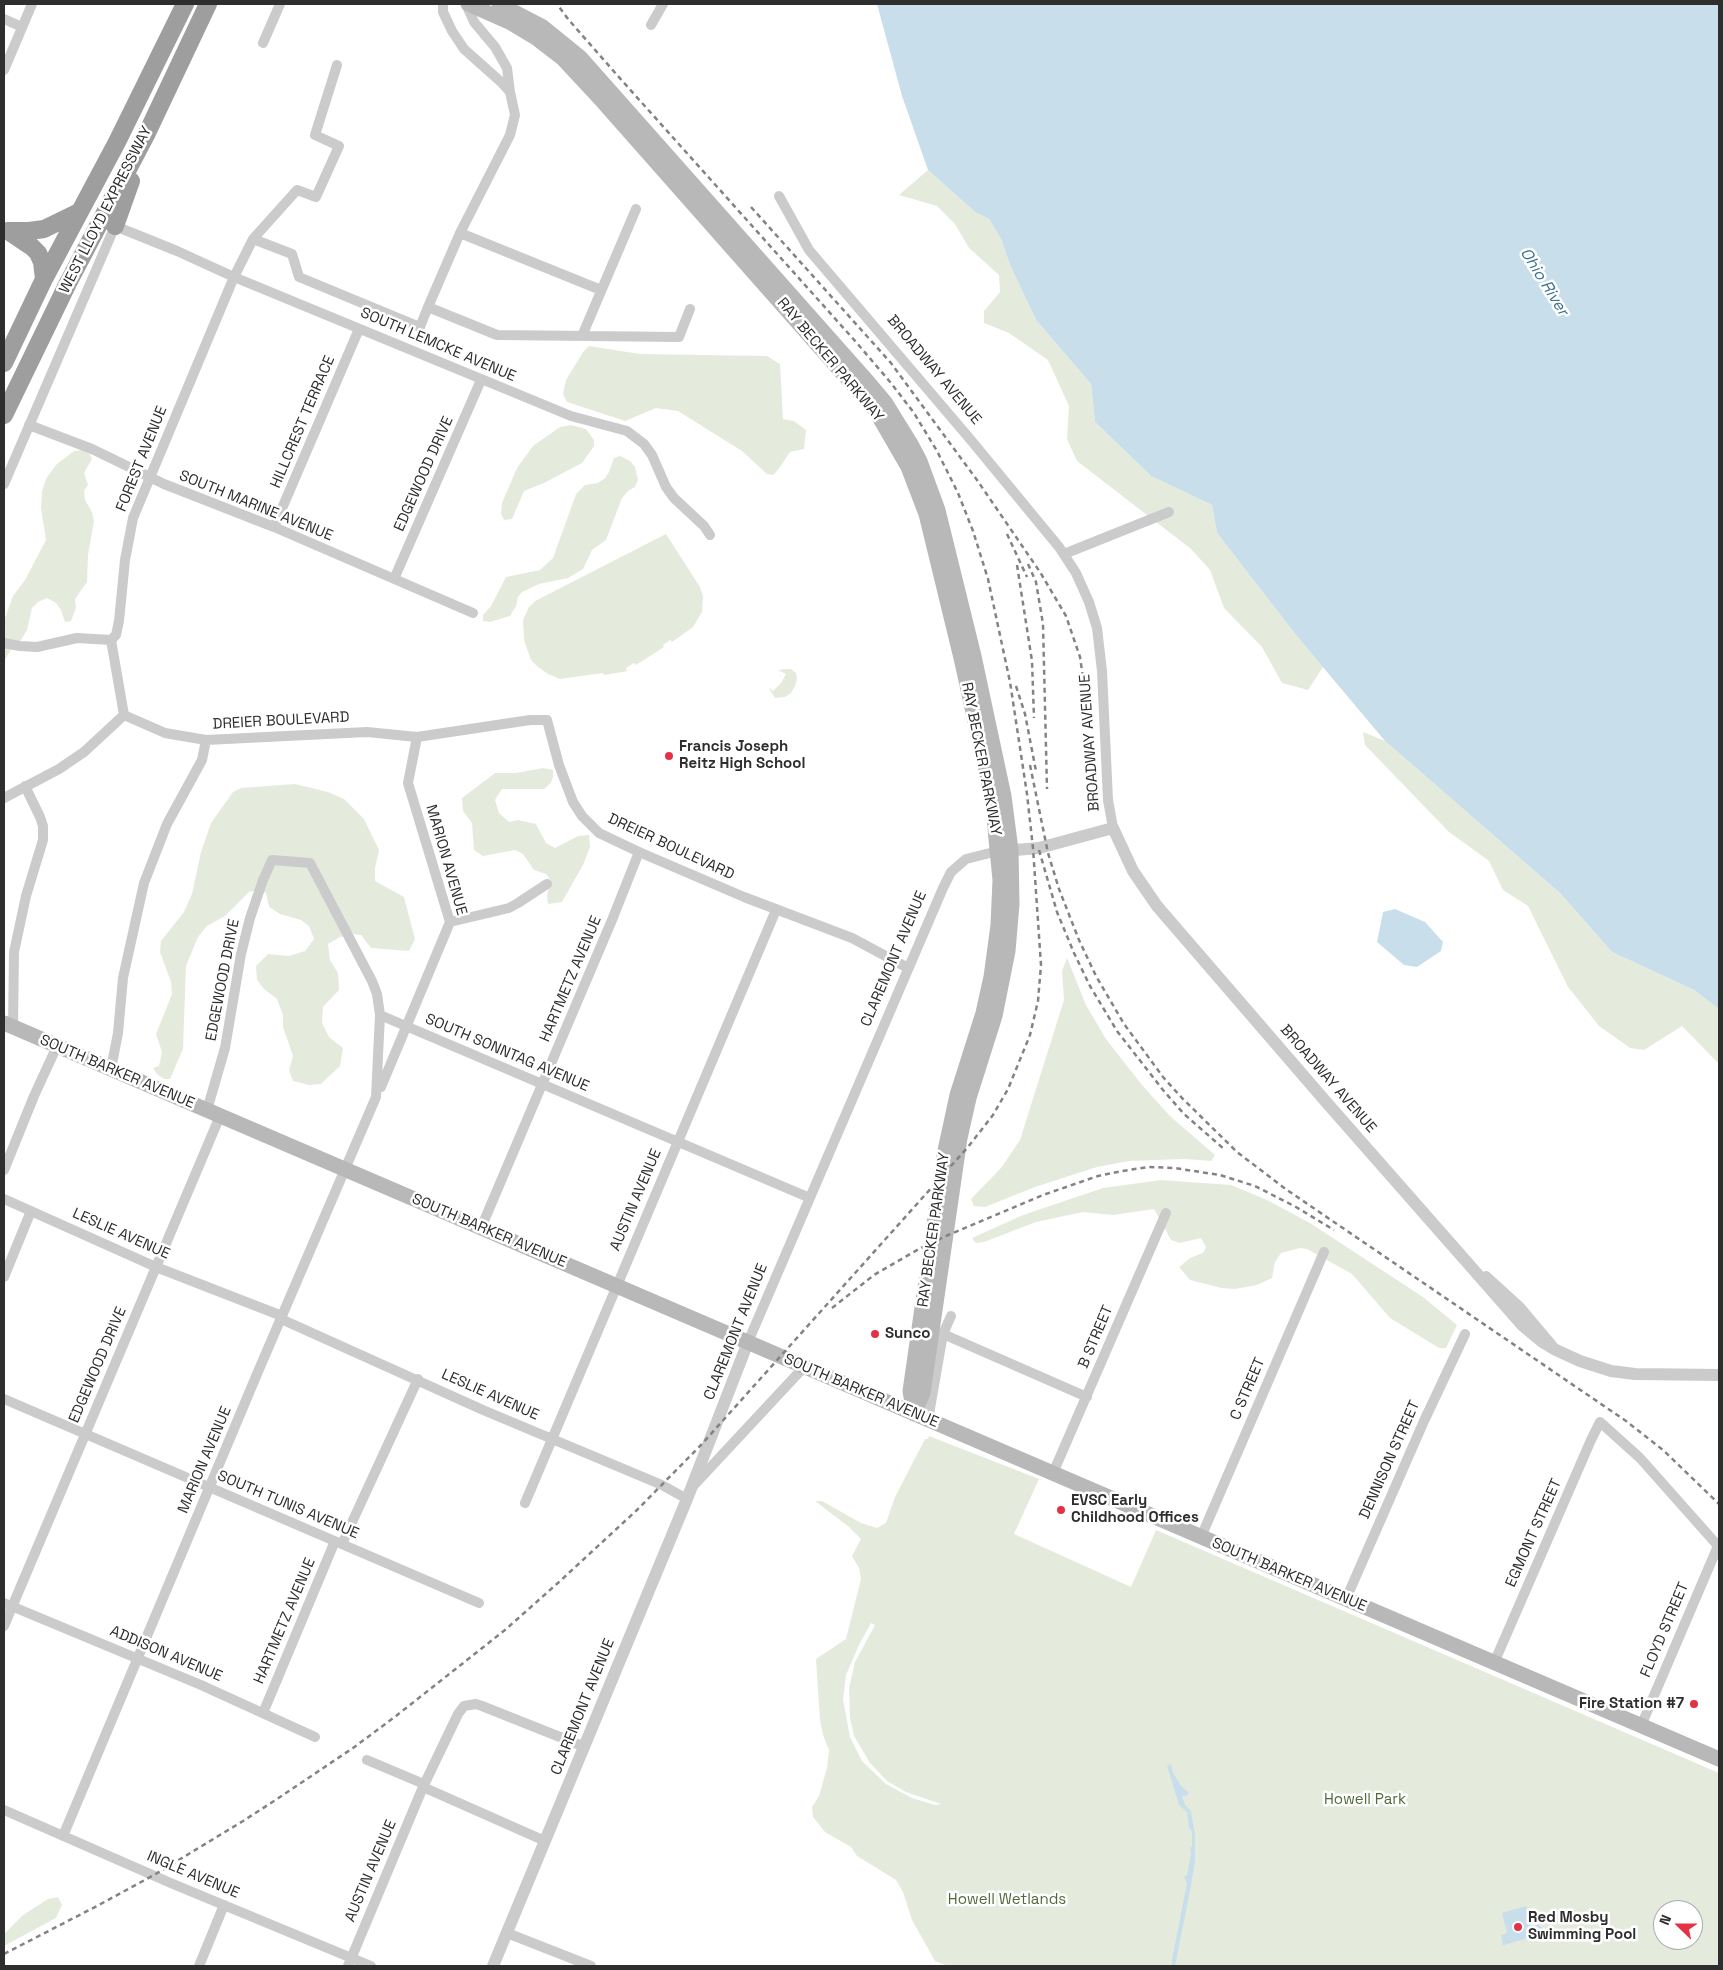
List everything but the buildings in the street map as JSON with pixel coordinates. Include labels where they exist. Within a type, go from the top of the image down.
[{"type":"highway","name":"WEST LLOYD EXPRESSWAY","points":[[4,363],[44,279],[117,142],[185,4]]},
{"type":"highway","name":"WEST LLOYD EXPRESSWAY","points":[[4,415],[68,283],[147,133],[208,4]]},
{"type":"highway","points":[[115,226],[147,133]]},
{"type":"highway","points":[[6,230],[29,231],[44,229],[79,212]]},
{"type":"highway","points":[[6,230],[38,253],[42,262],[44,279]]},
{"type":"main road","name":"RAY BECKER PARKWAY","points":[[467,4],[522,29],[562,58],[860,391],[886,427],[908,467],[923,506],[934,544],[1005,851],[1012,904],[1003,980],[996,1016],[969,1098],[960,1138],[921,1417]]},
{"type":"main road","name":"RAY BECKER PARKWAY","points":[[499,4],[543,27],[580,58],[869,383],[897,420],[920,461],[938,510],[946,540],[1004,796],[1005,851]]},
{"type":"main road","name":"SOUTH BARKER AVENUE","points":[[8,1025],[1719,1760]]},
{"type":"street","points":[[4,70],[32,4]]},
{"type":"street","points":[[263,43],[280,4]]},
{"type":"street","points":[[443,4],[443,12],[464,49],[510,92]]},
{"type":"street","points":[[253,238],[292,254],[299,277],[420,327],[460,233],[510,135],[514,115],[507,68],[495,47],[474,22],[467,4]]},
{"type":"street","points":[[651,25],[663,4]]},
{"type":"street","points":[[4,19],[22,27]]},
{"type":"street","name":"FOREST AVENUE","points":[[111,640],[116,635],[119,621],[125,560],[133,518],[234,277],[253,238],[297,190],[316,197],[339,146],[315,135],[337,65]]},
{"type":"street","name":"BROADWAY AVENUE","points":[[779,196],[808,250],[970,438],[1064,554],[1082,584],[1097,628],[1102,671],[1108,800],[1113,828],[1133,871],[1157,906],[1523,1326],[1541,1341],[1556,1350],[1598,1368],[1622,1373],[1719,1375]]},
{"type":"street","points":[[582,336],[636,210]]},
{"type":"street","points":[[4,484],[115,226]]},
{"type":"street","name":"SOUTH LEMCKE AVENUE","points":[[115,226],[481,380],[571,416],[627,431],[635,435],[652,455],[661,478],[670,493],[704,526],[710,535]]},
{"type":"street","points":[[460,233],[602,290]]},
{"type":"street","points":[[428,307],[496,335],[678,337],[690,309]]},
{"type":"street","name":"HILLCREST TERRACE","points":[[274,527],[359,329]]},
{"type":"street","name":"EDGEWOOD DRIVE","points":[[394,579],[481,380]]},
{"type":"street","name":"SOUTH MARINE AVENUE","points":[[29,425],[92,449],[172,488],[274,527],[473,613]]},
{"type":"street","points":[[1064,554],[1169,512]]},
{"type":"street","points":[[4,643],[37,647],[77,638],[111,640],[124,715],[84,752],[59,769],[4,798]]},
{"type":"street","name":"DREIER BOULEVARD","points":[[124,715],[165,733],[206,740],[358,732],[417,737],[530,720],[547,720],[566,786],[573,802],[582,816],[600,833],[639,852],[776,910],[852,938],[908,968]]},
{"type":"street","name":"MARION AVENUE","points":[[63,1836],[450,922],[408,783],[417,737]]},
{"type":"street","points":[[111,1069],[118,1033],[123,978],[144,882],[167,824],[202,760],[206,740]]},
{"type":"street","points":[[8,1025],[14,952],[26,896],[43,840],[43,826],[40,817],[25,786]]},
{"type":"street","name":"CLAREMONT AVENUE","points":[[493,1966],[690,1493],[748,1342],[951,872],[966,858],[1005,851],[1039,848],[1113,828]]},
{"type":"street","name":"HARTMETZ AVENUE","points":[[481,1228],[639,852]]},
{"type":"street","name":"EDGEWOOD DRIVE","points":[[4,1626],[8,1605],[86,1434],[156,1267],[213,1113],[241,954],[250,918],[272,860],[310,862],[372,981],[380,1015]]},
{"type":"street","points":[[450,922],[509,908],[547,884]]},
{"type":"street","name":"AUSTIN AVENUE","points":[[525,1503],[776,910]]},
{"type":"street","name":"MARION AVENUE","points":[[376,1097],[380,1015]]},
{"type":"street","name":"SOUTH SONNTAG AVENUE","points":[[380,1015],[810,1198]]},
{"type":"street","points":[[4,1170],[57,1046]]},
{"type":"street","name":"LESLIE AVENUE","points":[[4,1199],[156,1267],[282,1318],[483,1410],[662,1485],[690,1493]]},
{"type":"street","points":[[4,1276],[31,1211]]},
{"type":"street","name":"B STREET","points":[[1053,1473],[1166,1213]]},
{"type":"street","name":"C STREET","points":[[1201,1537],[1324,1252]]},
{"type":"street","points":[[921,1417],[943,1334],[951,1316]]},
{"type":"street","points":[[943,1334],[1087,1396]]},
{"type":"street","name":"DENNISON STREET","points":[[1346,1599],[1427,1413],[1465,1334]]},
{"type":"street","points":[[690,1493],[804,1367]]},
{"type":"street","name":"HARTMETZ AVENUE","points":[[263,1713],[338,1543],[418,1379]]},
{"type":"street","name":"SOUTH TUNIS AVENUE","points":[[4,1399],[479,1603]]},
{"type":"street","name":"EGMONT STREET","points":[[1494,1663],[1600,1422],[1640,1458],[1719,1547]]},
{"type":"street","name":"FLOYD STREET","points":[[1641,1726],[1719,1547]]},
{"type":"street","name":"ADDISON AVENUE","points":[[8,1605],[138,1658],[315,1737]]},
{"type":"street","name":"AUSTIN AVENUE","points":[[349,1962],[424,1785],[458,1714],[466,1705],[482,1706],[585,1747]]},
{"type":"street","points":[[367,1760],[545,1841]]},
{"type":"street","name":"INGLE AVENUE","points":[[4,1810],[224,1905],[349,1962],[371,1966]]},
{"type":"street","points":[[199,1966],[224,1905]]},
{"type":"street","points":[[507,1933],[591,1966]]},
{"type":"green space","points":[[928,170],[975,212],[989,219],[1001,239],[1010,265],[1036,320],[1091,384],[1095,422],[1151,476],[1212,505],[1217,533],[1323,667],[1308,690],[1282,683],[1262,647],[1224,608],[1210,570],[1191,549],[1077,461],[1067,439],[1069,406],[1048,360],[1009,333],[984,323],[984,311],[1000,292],[999,275],[969,248],[955,224],[937,206],[899,195]]},
{"type":"green space","points":[[589,346],[640,354],[767,356],[780,364],[783,419],[794,421],[806,430],[804,449],[790,452],[773,475],[767,474],[742,451],[678,411],[656,408],[625,421],[567,402],[563,394],[566,380],[583,352]]},
{"type":"green space","points":[[571,425],[586,429],[594,440],[594,446],[582,463],[524,491],[512,519],[504,520],[501,514],[502,503],[517,468],[533,446],[560,427]]},
{"type":"green space","points":[[83,450],[90,454],[92,459],[84,473],[88,485],[84,491],[85,500],[92,512],[94,521],[88,555],[87,582],[75,599],[76,608],[71,621],[65,622],[61,610],[56,603],[47,598],[38,602],[32,608],[27,630],[21,640],[14,645],[4,661],[4,621],[13,596],[25,580],[46,540],[41,508],[42,491],[47,477],[57,464],[74,451]]},
{"type":"green space","points":[[620,456],[630,461],[635,467],[638,480],[635,487],[622,498],[606,540],[592,550],[583,569],[568,578],[539,584],[522,592],[510,616],[490,622],[483,621],[483,615],[491,606],[506,577],[540,570],[553,558],[576,494],[585,485],[598,483],[605,478],[614,458]]},
{"type":"green space","points":[[666,534],[700,587],[703,596],[702,612],[693,627],[672,642],[670,640],[663,645],[664,647],[636,665],[634,663],[626,668],[627,671],[623,672],[560,679],[548,674],[531,660],[524,640],[523,620],[529,607],[535,601]]},
{"type":"green space","points":[[791,669],[796,673],[795,686],[791,693],[785,697],[775,698],[768,687],[773,691],[781,683],[786,674],[778,670]]},
{"type":"green space","points":[[1363,732],[1385,741],[1560,893],[1612,952],[1694,990],[1719,1009],[1719,1064],[1682,1026],[1644,1050],[1630,1048],[1599,1026],[1568,987],[1528,906],[1503,890],[1489,861],[1449,832],[1365,745]]},
{"type":"green space","points":[[543,768],[553,770],[551,783],[544,789],[502,789],[495,800],[499,813],[509,822],[518,820],[536,824],[546,843],[555,848],[578,836],[589,835],[590,847],[583,865],[562,902],[548,904],[547,895],[551,881],[546,874],[534,870],[523,854],[515,850],[483,856],[474,850],[472,823],[463,811],[462,798],[495,773],[516,773]]},
{"type":"green space","points":[[295,784],[328,792],[344,799],[364,819],[379,850],[375,868],[375,881],[404,897],[415,939],[409,951],[371,948],[361,935],[354,934],[340,937],[328,944],[330,960],[338,973],[339,990],[323,1007],[322,1023],[329,1037],[343,1048],[340,1066],[321,1084],[309,1085],[293,1081],[289,1070],[293,1056],[283,1027],[283,1015],[277,999],[264,989],[257,980],[256,966],[268,954],[289,956],[305,951],[314,939],[309,926],[301,920],[280,914],[269,907],[266,893],[259,890],[249,892],[225,916],[207,926],[198,937],[186,966],[183,1049],[170,1079],[164,1079],[153,1068],[159,1066],[162,1052],[156,1034],[172,994],[171,982],[160,952],[161,941],[184,912],[192,894],[201,852],[211,823],[233,792],[241,788]]},
{"type":"green space","points":[[1067,958],[1086,1005],[1106,1039],[1142,1085],[1170,1116],[1215,1155],[1211,1161],[1185,1159],[1129,1161],[1097,1167],[1035,1187],[985,1207],[974,1206],[971,1199],[1001,1168],[1020,1140],[1064,1000],[1062,971]]},
{"type":"green space","points":[[1161,1180],[1231,1185],[1267,1200],[1310,1223],[1423,1297],[1457,1325],[1446,1348],[1439,1348],[1390,1318],[1352,1274],[1307,1249],[1300,1248],[1281,1253],[1275,1262],[1272,1278],[1257,1285],[1235,1289],[1221,1288],[1190,1280],[1179,1267],[1190,1258],[1203,1253],[1206,1247],[1201,1238],[1180,1243],[1171,1240],[1154,1209],[1113,1215],[1083,1212],[1036,1222],[984,1242],[976,1243],[972,1238],[1023,1215],[1103,1188]]},
{"type":"green space","points":[[929,1436],[1039,1479],[1014,1534],[1131,1587],[1156,1530],[1719,1773],[1719,1966],[948,1966],[935,1961],[912,1920],[903,1892],[896,1880],[857,1856],[851,1847],[825,1832],[813,1817],[812,1807],[819,1796],[827,1768],[829,1750],[820,1720],[816,1659],[846,1639],[861,1579],[859,1568],[852,1556],[861,1539],[849,1527],[815,1501],[822,1501],[861,1523],[877,1528],[886,1523],[895,1497],[925,1439],[928,1439]],"holes":[[[871,1623],[875,1625],[855,1662],[849,1688],[850,1718],[854,1736],[870,1763],[887,1781],[906,1792],[941,1804],[935,1805],[912,1798],[886,1784],[862,1761],[850,1737],[843,1699],[846,1675]]]},
{"type":"green space","points":[[58,1897],[62,1905],[56,1918],[4,1946],[4,1934],[23,1915],[48,1899]]},
{"type":"water","name":"Ohio River","points":[[877,4],[1719,4],[1719,1009],[1694,990],[1612,952],[1560,893],[1385,741],[1296,635],[1217,533],[1212,505],[1151,476],[1095,422],[1091,384],[1036,320],[1010,265],[1001,239],[989,219],[975,212],[928,170],[902,96]]},
{"type":"water","points":[[1395,909],[1425,922],[1443,942],[1441,951],[1417,967],[1404,965],[1377,942],[1383,912]]},
{"type":"water","points":[[1171,1764],[1173,1773],[1182,1787],[1189,1793],[1187,1796],[1182,1796],[1185,1805],[1191,1811],[1195,1834],[1195,1862],[1175,1966],[1172,1966],[1172,1959],[1187,1883],[1184,1877],[1187,1875],[1191,1854],[1192,1832],[1189,1828],[1187,1812],[1179,1805],[1167,1766]]},
{"type":"water","name":"Red Mosby Swimming Pool","points":[[1526,1906],[1533,1932],[1537,1931],[1535,1922],[1548,1933],[1538,1935],[1538,1938],[1535,1936],[1501,1946],[1503,1944],[1501,1935],[1507,1933],[1502,1913]]},
{"type":"railway","points":[[4,1954],[154,1875],[274,1801],[353,1748],[396,1716],[505,1630],[559,1582],[637,1510],[701,1445],[968,1147],[993,1115],[1008,1089],[1030,1035],[1038,1001],[1041,965],[1033,848],[1027,794],[1010,682],[988,579],[973,531],[958,493],[937,451],[914,413],[891,383],[617,75],[557,4]]},
{"type":"railway","points":[[751,207],[891,363],[977,480],[1040,572],[1066,616],[1080,657],[1085,691]]},
{"type":"railway","points":[[1007,534],[1027,577]]},
{"type":"railway","points":[[1028,564],[1036,582],[1043,624],[1047,789]]},
{"type":"railway","points":[[1017,565],[1032,661],[1034,718]]},
{"type":"railway","points":[[1016,686],[1025,714],[1036,771]]},
{"type":"railway","points":[[1030,765],[1048,853],[1059,889],[1079,940],[1096,976],[1124,1024],[1163,1077],[1182,1098],[1237,1152],[1287,1190],[1626,1421],[1663,1450],[1719,1504]]},
{"type":"railway","points":[[1039,850],[1057,912],[1074,953],[1090,986],[1117,1031],[1184,1114],[1224,1149]]},
{"type":"railway","points":[[832,1308],[874,1275],[946,1236],[1043,1195],[1098,1176],[1122,1171],[1149,1167],[1174,1168],[1220,1175],[1255,1186],[1296,1207],[1334,1230]]},
{"type":"place","name":"Francis Joseph Reitz High School","points":[[669,756]]},
{"type":"place","name":"Sunco","points":[[875,1334]]},
{"type":"place","name":"EVSC Early Childhood Offices","points":[[1061,1510]]},
{"type":"place","name":"Fire Station #7","points":[[1694,1704]]},
{"type":"place","name":"Red Mosby Swimming Pool","points":[[1518,1927]]},
{"type":"park label","name":"Howell Park","points":[[1365,1800]]},
{"type":"park label","name":"Howell Wetlands","points":[[1007,1900]]}]
